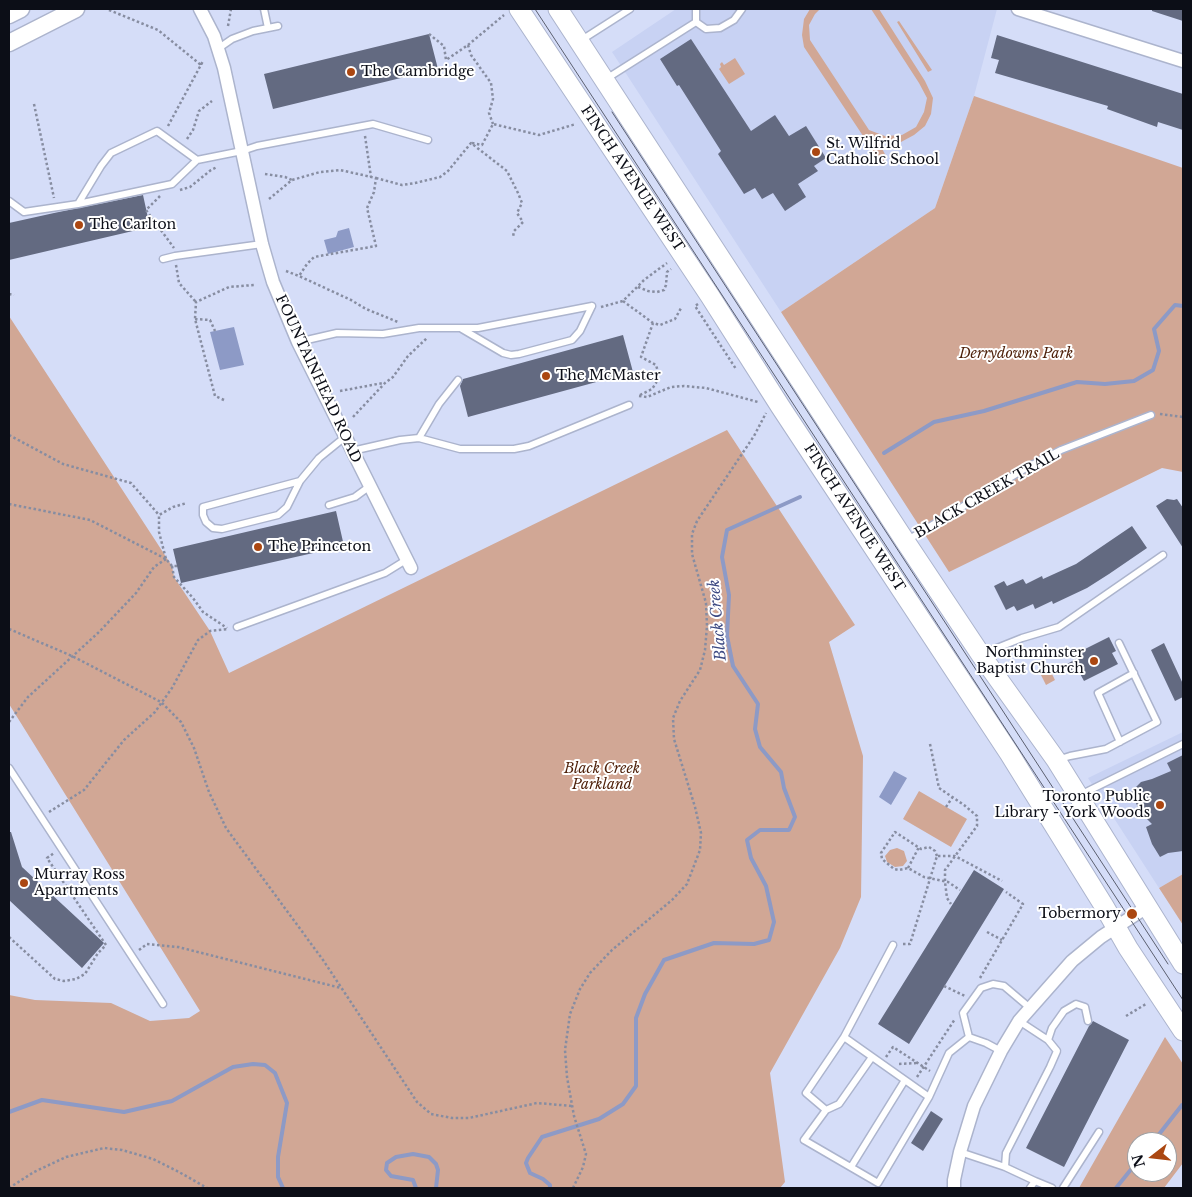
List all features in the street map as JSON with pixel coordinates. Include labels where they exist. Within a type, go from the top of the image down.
[{"type":"main road","points":[[558,9],[905,541],[981,655],[1056,760],[1183,964]]},
{"type":"main road","name":"FINCH AVENUE WEST","points":[[511,12],[710,296],[780,406],[1009,753],[1137,962],[1183,1031]]},
{"type":"street","points":[[9,15],[21,9]]},
{"type":"street","points":[[9,43],[76,9]]},
{"type":"street","name":"FOUNTAINHEAD ROAD","points":[[200,9],[218,48],[262,244],[273,282],[298,342],[408,564]]},
{"type":"street","points":[[1018,9],[1183,61]]},
{"type":"street","points":[[954,1188],[960,1152],[974,1106],[1001,1051],[1019,1021],[1072,962],[1116,927],[1147,907]]},
{"type":"lane","points":[[264,9],[268,28]]},
{"type":"lane","points":[[579,42],[630,9]]},
{"type":"lane","points":[[696,9],[696,22]]},
{"type":"lane","points":[[696,22],[706,29],[720,28],[734,20],[742,9]]},
{"type":"lane","points":[[604,81],[696,22]]},
{"type":"lane","points":[[218,48],[232,39],[253,31],[278,26]]},
{"type":"lane","points":[[9,201],[24,212],[78,204],[172,184],[196,160],[242,151],[257,146],[373,124],[428,140]]},
{"type":"lane","points":[[78,204],[101,166],[112,153],[157,131],[196,160]]},
{"type":"lane","points":[[163,259],[262,244]]},
{"type":"lane","points":[[298,342],[337,333],[383,334],[418,328],[478,328],[592,306]]},
{"type":"lane","points":[[461,328],[503,353],[519,354],[572,340],[580,330],[592,306]]},
{"type":"lane","points":[[419,438],[440,404],[458,380]]},
{"type":"lane","points":[[352,451],[400,440],[419,438],[460,449],[514,449],[530,446],[629,404]]},
{"type":"lane","name":"BLACK CREEK TRAIL","points":[[905,541],[1026,468],[1061,450],[1151,415]]},
{"type":"lane","points":[[300,481],[203,507],[203,515],[206,522],[214,528],[222,528],[278,515],[287,506],[300,481],[319,458],[346,437]]},
{"type":"lane","points":[[329,506],[354,497],[370,486]]},
{"type":"lane","points":[[981,655],[1022,638],[1059,627],[1163,554]]},
{"type":"lane","points":[[237,627],[408,564]]},
{"type":"lane","points":[[1056,760],[1106,749],[1157,722],[1119,643]]},
{"type":"lane","points":[[1120,742],[1098,693],[1134,673]]},
{"type":"lane","points":[[1078,795],[1183,744]]},
{"type":"lane","points":[[9,768],[163,1004]]},
{"type":"lane","points":[[826,1110],[806,1093],[844,1037],[893,945]]},
{"type":"lane","points":[[969,1037],[963,1013],[982,988],[993,984],[1004,986],[1030,1008]]},
{"type":"lane","points":[[1048,1040],[1052,1028],[1064,1011],[1076,1004],[1085,1007],[1088,1021]]},
{"type":"lane","points":[[1005,1167],[1006,1153],[1057,1051],[1048,1040],[1019,1021]]},
{"type":"lane","points":[[844,1037],[929,1097]]},
{"type":"lane","points":[[872,1057],[839,1104],[826,1110],[804,1140],[878,1183],[929,1097],[949,1053],[969,1037]]},
{"type":"lane","points":[[969,1037],[1001,1051]]},
{"type":"lane","points":[[851,1167],[905,1080]]},
{"type":"lane","points":[[1063,1188],[1099,1132]]},
{"type":"lane","points":[[960,1152],[1005,1167],[1052,1188]]},
{"type":"lane","points":[[1030,1188],[1035,1181]]},
{"type":"path","points":[[228,26],[230,9]]},
{"type":"path","points":[[109,10],[158,30],[201,65]]},
{"type":"path","points":[[429,34],[444,46],[446,60],[468,46],[511,12]]},
{"type":"path","points":[[468,46],[471,55],[491,83],[492,99],[489,113],[493,124],[482,145],[471,143]]},
{"type":"path","points":[[167,128],[203,61]]},
{"type":"path","points":[[187,139],[193,130],[199,111],[212,100]]},
{"type":"path","points":[[34,104],[56,207]]},
{"type":"path","points":[[493,124],[539,135],[576,124]]},
{"type":"path","points":[[365,136],[371,177]]},
{"type":"path","points":[[269,199],[292,180],[320,172],[340,170],[402,185],[440,177],[448,171],[471,143]]},
{"type":"path","points":[[471,143],[507,170],[518,193],[522,203],[517,213],[523,222],[514,231],[514,237]]},
{"type":"path","points":[[265,174],[292,180]]},
{"type":"path","points":[[298,276],[314,257],[376,246],[367,208],[374,192],[376,178]]},
{"type":"path","points":[[592,306],[601,307],[623,301],[638,286],[667,264]]},
{"type":"path","points":[[638,286],[648,291],[657,292],[664,290],[667,272],[671,269]]},
{"type":"path","points":[[286,272],[351,300],[366,309],[418,328]]},
{"type":"path","points":[[224,400],[215,396],[195,319],[196,302],[229,286],[254,284]]},
{"type":"path","points":[[9,294],[14,296]]},
{"type":"path","points":[[623,301],[653,323],[660,324],[675,319],[681,308]]},
{"type":"path","points":[[195,319],[210,320],[216,331]]},
{"type":"path","points":[[629,404],[652,389],[656,383],[658,372],[656,365],[641,357],[653,323]]},
{"type":"path","points":[[353,416],[393,377],[408,356],[440,328]]},
{"type":"path","points":[[340,391],[385,383]]},
{"type":"path","points":[[639,396],[647,397],[671,387],[684,386],[706,388],[762,403]]},
{"type":"path","points":[[574,1188],[586,1154],[574,1116],[566,1070],[565,1050],[570,1014],[580,989],[590,973],[612,950],[672,900],[687,884],[700,850],[701,832],[674,739],[674,718],[680,701],[700,670],[708,626],[706,603],[692,554],[692,534],[697,521],[754,436],[768,409]]},
{"type":"path","points":[[1151,415],[1163,414],[1183,417]]},
{"type":"path","points":[[9,435],[63,464],[132,483],[159,516],[159,532],[166,559]]},
{"type":"path","points":[[159,516],[173,507],[187,503]]},
{"type":"path","points":[[9,504],[90,520],[166,559],[172,566],[174,577],[193,598],[202,612],[228,629],[210,631],[198,640],[184,668],[155,712],[124,740],[84,790],[41,817]]},
{"type":"path","points":[[9,722],[28,697],[105,626],[136,593],[154,567],[166,559]]},
{"type":"path","points":[[172,566],[177,566]]},
{"type":"path","points":[[9,628],[72,656],[161,702],[181,722],[194,748],[209,792],[226,828],[342,988],[417,1102],[431,1114],[452,1118],[469,1118],[537,1103],[572,1106]]},
{"type":"path","points":[[930,744],[939,788],[977,816],[977,826],[945,870],[947,898],[950,904]]},
{"type":"path","points":[[946,807],[952,797]]},
{"type":"path","points":[[893,945],[910,944],[930,878],[937,856],[935,851],[929,847],[921,849],[895,832],[881,853],[882,859],[894,869],[908,868],[924,877],[930,878],[945,882],[960,890]]},
{"type":"path","points":[[908,868],[919,847]]},
{"type":"path","points":[[9,937],[55,979],[64,981],[76,979],[85,974],[98,953],[106,945],[47,858],[61,848]]},
{"type":"path","points":[[937,856],[955,856],[1002,881]]},
{"type":"path","points":[[987,932],[1002,940]]},
{"type":"path","points":[[131,955],[147,944],[178,947],[342,988]]},
{"type":"path","points":[[944,986],[972,1000]]},
{"type":"path","points":[[1126,1016],[1146,1004]]},
{"type":"path","points":[[882,1064],[893,1047],[938,1076]]},
{"type":"path","points":[[882,1064],[918,1063]]},
{"type":"path","points":[[9,1188],[34,1172],[66,1157],[104,1148],[122,1150],[153,1159],[207,1188]]},
{"type":"shaded area","name":"St. Wilfrid Catholic School","points":[[676,9],[997,9],[974,96],[935,208],[781,312],[612,52]]},
{"type":"shaded area","points":[[349,228],[354,247],[328,254],[324,240],[336,237],[338,231]]},
{"type":"shaded area","points":[[234,327],[244,365],[220,370],[210,332]]},
{"type":"shaded area","points":[[1183,732],[1183,874],[1159,888],[1088,778]]},
{"type":"shaded area","points":[[894,771],[907,778],[891,805],[879,797]]},
{"type":"green space","points":[[810,9],[820,9],[809,25],[810,40],[869,130],[885,136],[902,135],[916,127],[924,112],[927,98],[871,9],[879,9],[925,81],[933,98],[931,114],[925,126],[914,135],[901,142],[878,141],[887,158],[881,163],[804,47],[802,35],[804,19]]},
{"type":"green space","points":[[899,21],[932,70],[928,72],[897,22]]},
{"type":"green space","points":[[735,58],[745,74],[729,84],[719,69],[721,67],[720,64],[722,62],[724,65]]},
{"type":"green space","name":"Derrydowns Park","points":[[974,96],[1183,168],[1183,472],[1162,468],[949,572],[781,312],[935,208]]},
{"type":"green space","name":"Black Creek Parkland","points":[[9,316],[172,566],[174,577],[210,631],[229,673],[727,430],[855,625],[829,642],[863,756],[861,897],[840,948],[770,1073],[785,1182],[780,1188],[9,1188],[9,995],[35,1000],[111,1003],[150,1021],[189,1018],[200,1011],[9,704]]},
{"type":"green space","points":[[1047,664],[1055,680],[1046,685],[1038,669]]},
{"type":"green space","points":[[919,791],[967,819],[951,847],[903,819]]},
{"type":"green space","points":[[897,848],[904,851],[907,861],[903,866],[895,867],[887,862],[885,856],[890,850]]},
{"type":"green space","points":[[1183,874],[1183,925],[1159,888]]},
{"type":"green space","points":[[1165,1037],[1183,1064],[1183,1163],[1177,1171],[1177,1132],[1127,1132],[1127,1182],[1169,1182],[1164,1188],[1079,1188]]},
{"type":"building","points":[[1152,9],[1183,9],[1183,21],[1152,11]]},
{"type":"building","name":"The Cambridge","points":[[429,34],[438,69],[273,109],[264,74]]},
{"type":"building","points":[[997,35],[1183,94],[1183,130],[1158,122],[1157,127],[1107,109],[1108,106],[995,73],[999,60],[991,58]]},
{"type":"building","points":[[691,39],[751,131],[775,115],[789,136],[806,126],[826,158],[814,166],[818,171],[798,184],[806,197],[785,211],[773,193],[762,199],[755,188],[744,194],[718,154],[721,151],[660,59]]},
{"type":"building","name":"The Carlton","points":[[143,195],[150,227],[9,260],[9,223]]},
{"type":"building","name":"The McMaster","points":[[623,335],[633,372],[468,417],[460,386],[463,379]]},
{"type":"building","points":[[1167,499],[1177,499],[1183,508],[1183,548],[1156,506]]},
{"type":"building","name":"The Princeton","points":[[336,511],[344,546],[181,583],[173,549]]},
{"type":"building","points":[[1132,526],[1147,548],[1109,574],[1087,588],[1053,604],[1052,601],[1035,609],[1033,604],[1017,611],[1014,606],[1006,610],[994,586],[1004,581],[1007,586],[1023,579],[1026,584],[1042,576],[1043,579],[1076,564]]},
{"type":"building","name":"Northminster Baptist Church","points":[[1109,637],[1116,651],[1112,653],[1118,664],[1084,681],[1078,670],[1072,674],[1067,664],[1078,658],[1075,654]]},
{"type":"building","points":[[1164,643],[1183,684],[1183,697],[1175,701],[1151,650]]},
{"type":"building","name":"Toronto Public Library - York Woods","points":[[1183,755],[1183,851],[1168,853],[1160,857],[1152,844],[1146,827],[1152,824],[1140,812],[1136,803],[1137,795],[1131,792],[1141,782],[1171,771],[1167,763]]},
{"type":"building","name":"Murray Ross Apartments","points":[[9,832],[11,832],[22,867],[104,943],[82,968],[9,900]]},
{"type":"building","points":[[974,870],[1004,889],[909,1044],[878,1024]]},
{"type":"building","points":[[1093,1021],[1129,1040],[1064,1167],[1026,1148]]},
{"type":"building","points":[[931,1111],[943,1119],[923,1151],[911,1143]]},
{"type":"waterway","name":"Black Creek","points":[[884,453],[934,422],[984,411],[1077,382],[1105,384],[1134,381],[1153,370],[1159,351],[1154,329],[1175,305],[1183,306]]},
{"type":"waterway","name":"Black Creek","points":[[550,1188],[550,1185],[543,1179],[530,1173],[526,1163],[528,1158],[542,1137],[599,1119],[623,1104],[636,1086],[636,1018],[645,994],[664,960],[714,943],[754,944],[769,940],[774,922],[766,886],[751,858],[747,840],[760,830],[789,830],[795,817],[784,788],[781,772],[760,747],[755,729],[758,704],[733,666],[727,636],[729,595],[722,557],[727,530],[800,497]]},
{"type":"waterway","name":"Black Creek","points":[[9,1112],[42,1100],[124,1112],[172,1101],[233,1067],[253,1064],[265,1065],[275,1073],[287,1103],[278,1157],[278,1177],[283,1188]]},
{"type":"waterway","points":[[1161,1132],[1182,1105]]},
{"type":"waterway","name":"Black Creek","points":[[416,1188],[413,1180],[391,1176],[386,1170],[387,1163],[396,1157],[413,1154],[429,1157],[436,1164],[438,1170],[436,1188]]},
{"type":"waterway","points":[[1116,1188],[1127,1174]]},
{"type":"tram line","points":[[535,9],[1183,1000]]},
{"type":"tram line","points":[[612,112],[1168,964]]},
{"type":"place","name":"The Cambridge","points":[[351,72]]},
{"type":"place","name":"St. Wilfrid Catholic School","points":[[816,152]]},
{"type":"place","name":"The Carlton","points":[[79,225]]},
{"type":"place","name":"The McMaster","points":[[546,376]]},
{"type":"place","name":"The Princeton","points":[[258,547]]},
{"type":"place","name":"Northminster Baptist Church","points":[[1094,661]]},
{"type":"place","name":"Toronto Public Library - York Woods","points":[[1160,805]]},
{"type":"place","name":"Murray Ross Apartments","points":[[24,883]]},
{"type":"place","name":"Tobermory","points":[[1132,914]]}]
